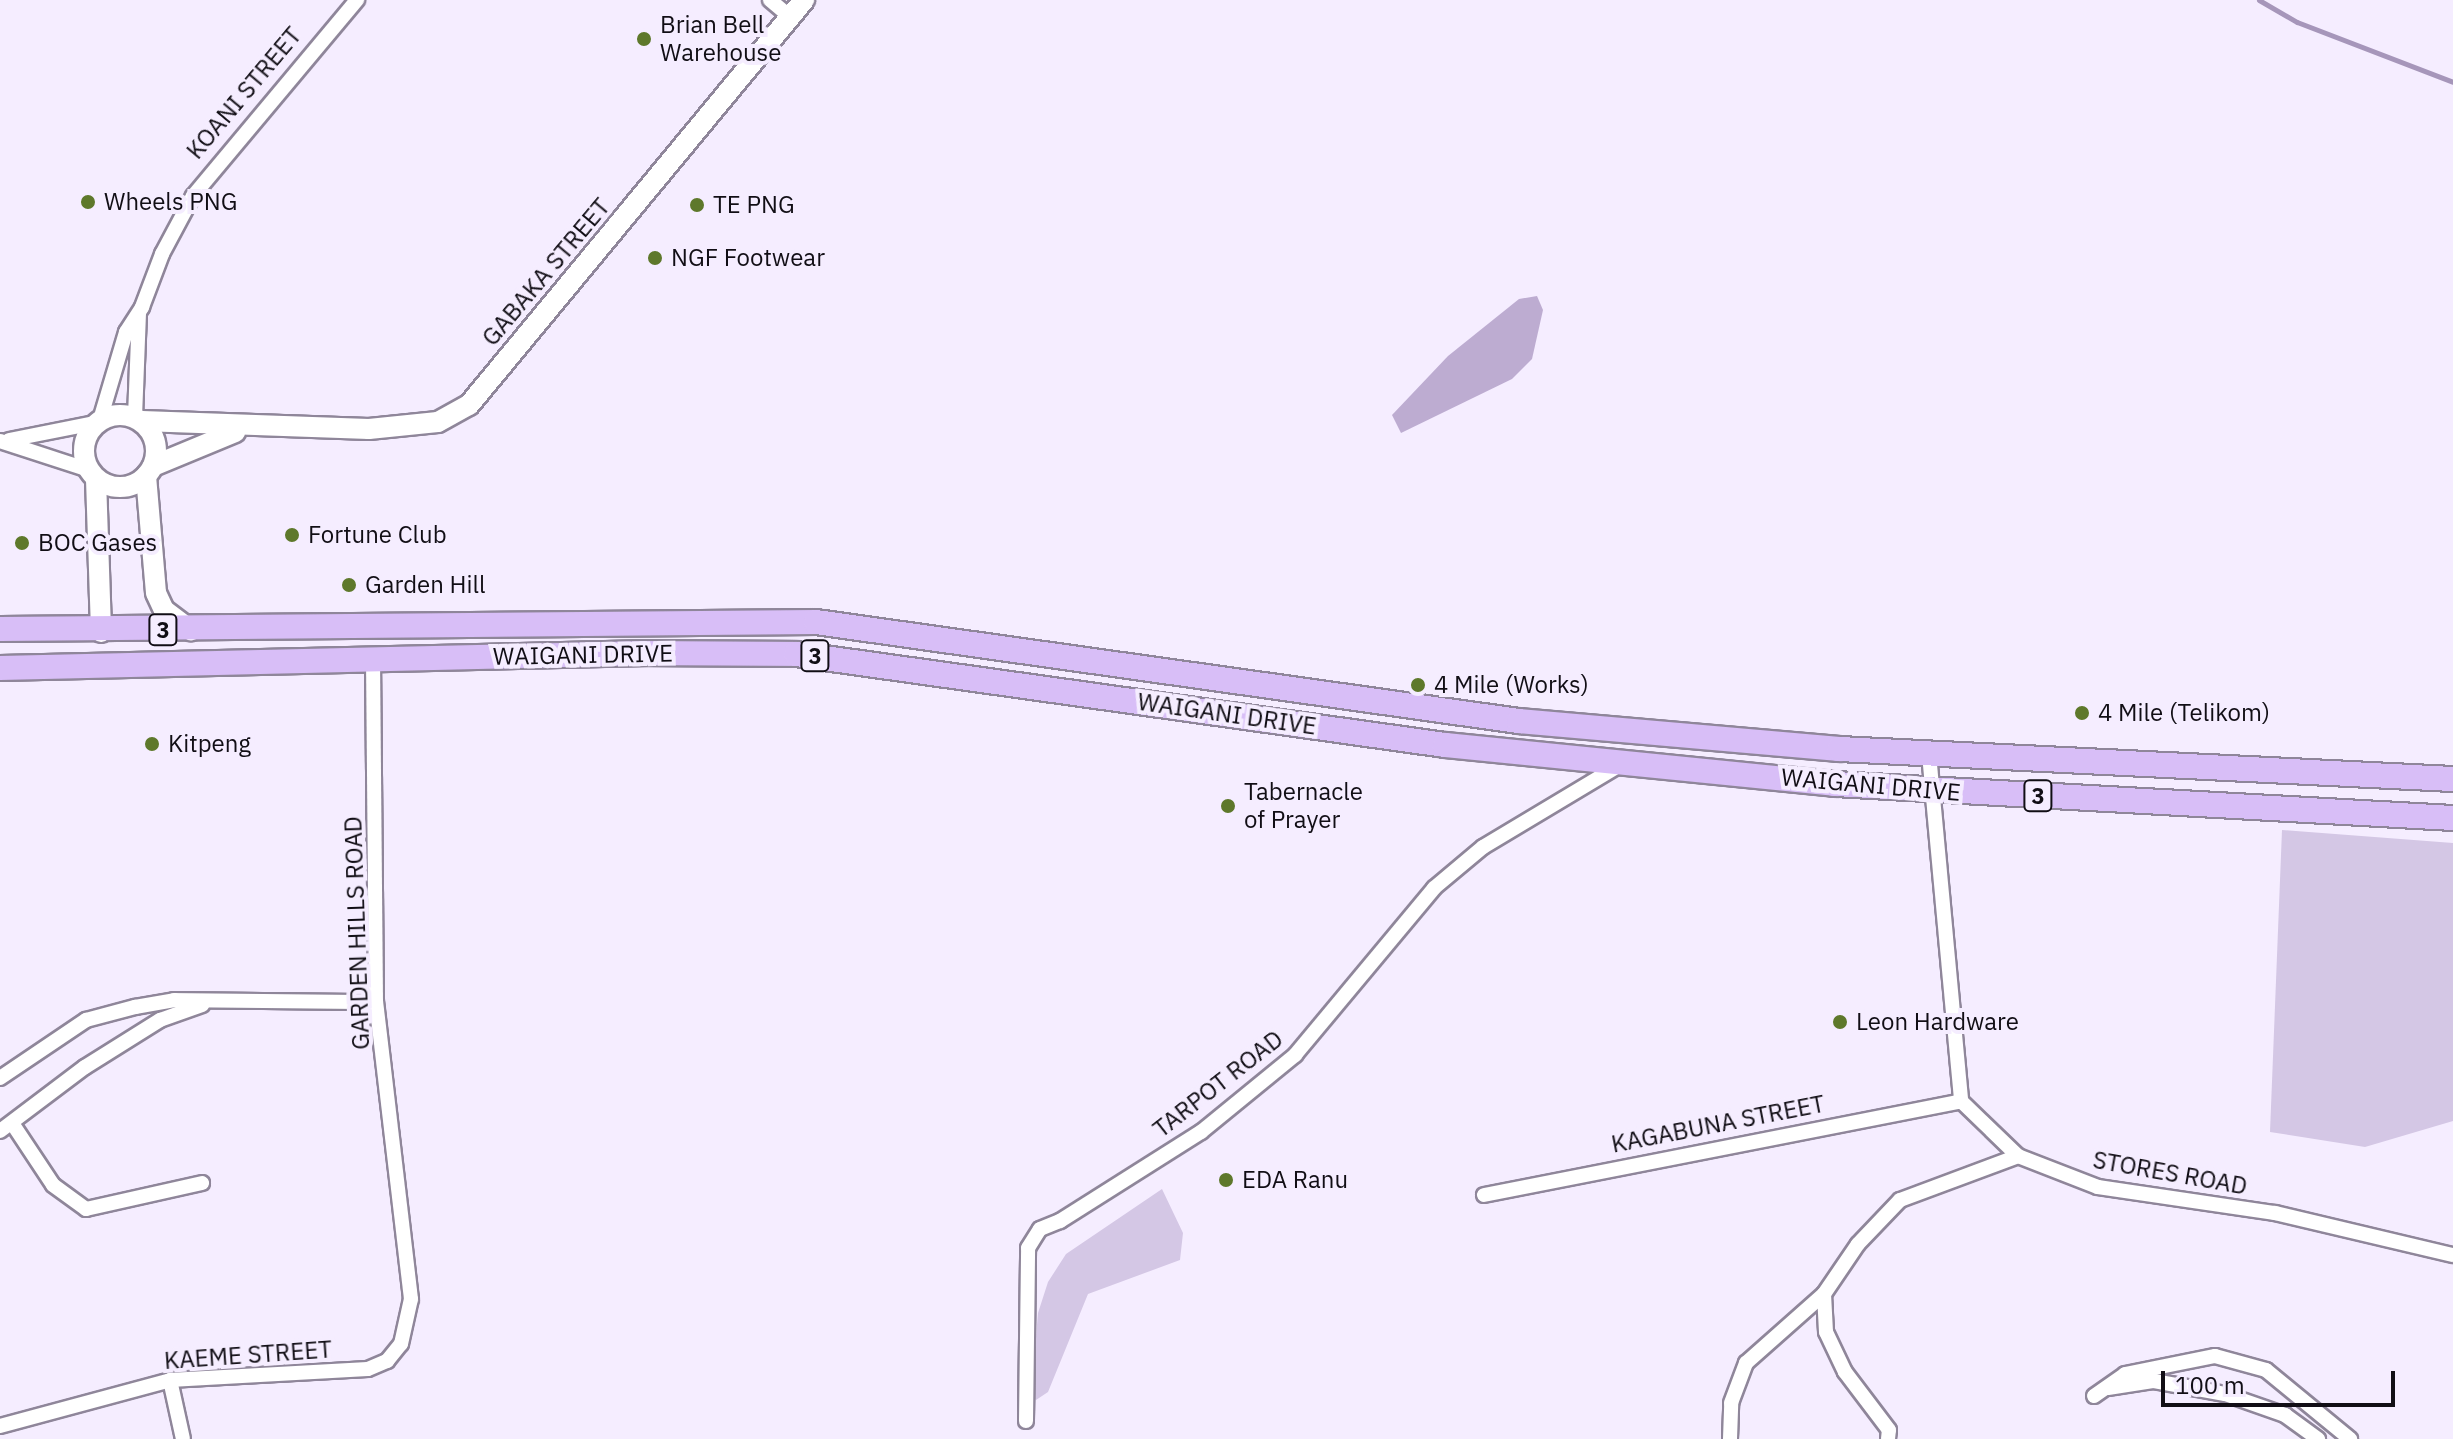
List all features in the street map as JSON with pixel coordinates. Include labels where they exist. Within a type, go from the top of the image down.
[{"type":"highway","name":"WAIGANI DRIVE","points":[[0,629],[101,632],[482,621],[816,622],[1519,721],[1929,754],[2453,779]]},
{"type":"highway","points":[[482,621],[511,634],[644,633],[648,653]]},
{"type":"highway","points":[[689,622],[687,643],[791,644],[823,648],[847,660]]},
{"type":"highway","points":[[101,632],[110,656],[241,655],[258,665]]},
{"type":"highway","name":"WAIGANI DRIVE","points":[[0,668],[258,665],[648,653],[796,654],[1445,745],[1931,792],[2453,818]]},
{"type":"highway","points":[[1361,697],[1382,713],[1552,733],[1557,756]]},
{"type":"street","name":"KOANI STREET","points":[[98,422],[120,346],[139,313],[162,254],[193,196],[357,0]]},
{"type":"street","points":[[770,0],[790,17]]},
{"type":"street","name":"GABAKA STREET","points":[[138,419],[251,427],[414,426],[438,422],[469,405],[804,0]]},
{"type":"street","name":"KOANI STREET","points":[[138,419],[139,313]]},
{"type":"street","points":[[2,441],[98,422],[121,414],[138,419],[155,442],[149,471],[156,593],[164,610],[191,630]]},
{"type":"street","points":[[98,422],[83,446],[92,475],[101,632]]},
{"type":"street","name":"GABAKA STREET","points":[[149,471],[251,427]]},
{"type":"street","points":[[2,441],[127,487],[149,471]]},
{"type":"street","name":"GARDEN HILLS ROAD","points":[[373,661],[376,1002],[411,1299]]},
{"type":"street","points":[[1929,754],[1961,1101]]},
{"type":"street","name":"TARPOT ROAD","points":[[1026,1421],[1028,1248],[1040,1229],[1060,1221],[1201,1132],[1295,1055],[1434,888],[1483,847],[1623,762]]},
{"type":"street","points":[[0,1078],[86,1020],[174,1000],[208,1003],[376,1002]]},
{"type":"street","points":[[202,1183],[86,1209],[53,1185],[6,1127],[85,1067],[160,1020],[208,1003]]},
{"type":"street","name":"STORES ROAD","points":[[1961,1101],[2018,1156],[2098,1187],[2275,1213],[2453,1255]]},
{"type":"street","name":"KAGABUNA STREET","points":[[1484,1195],[1961,1101]]},
{"type":"street","points":[[1730,1439],[1731,1403],[1746,1363],[1824,1294],[1858,1244],[1900,1200],[2018,1156]]},
{"type":"street","points":[[1824,1294],[1826,1332],[1845,1372],[1889,1430],[1888,1439]]},
{"type":"street","name":"KAEME STREET","points":[[0,1426],[170,1380],[368,1369],[387,1361],[401,1344],[411,1299]]},
{"type":"street","points":[[2318,1439],[2285,1415],[2225,1394],[2154,1381],[2099,1392],[2125,1374],[2215,1356],[2266,1370],[2350,1439]]},
{"type":"street","points":[[170,1380],[183,1439]]},
{"type":"shaded area","points":[[1537,296],[1543,310],[1532,359],[1512,379],[1401,433],[1392,415],[1448,356],[1519,299]]},
{"type":"shaded area","points":[[2282,830],[2453,843],[2453,1121],[2365,1147],[2270,1132]]},
{"type":"shaded area","points":[[1162,1189],[1183,1233],[1180,1260],[1088,1294],[1048,1392],[1036,1400],[1031,1396],[1038,1313],[1048,1282],[1066,1254]]},
{"type":"waterway","points":[[2259,0],[2297,22],[2453,82]]},
{"type":"place","name":"Brian Bell Warehouse","points":[[644,39]]},
{"type":"place","name":"Wheels PNG","points":[[88,202]]},
{"type":"place","name":"TE PNG","points":[[697,205]]},
{"type":"place","name":"NGF Footwear","points":[[655,258]]},
{"type":"place","name":"Fortune Club","points":[[292,535]]},
{"type":"place","name":"BOC Gases","points":[[22,543]]},
{"type":"place","name":"Garden Hill","points":[[349,585]]},
{"type":"place","name":"4 Mile (Works)","points":[[1418,685]]},
{"type":"place","name":"4 Mile (Telikom)","points":[[2082,713]]},
{"type":"place","name":"Kitpeng","points":[[152,744]]},
{"type":"place","name":"Tabernacle of Prayer","points":[[1228,806]]},
{"type":"place","name":"Leon Hardware","points":[[1840,1022]]},
{"type":"place","name":"EDA Ranu","points":[[1226,1180]]}]
